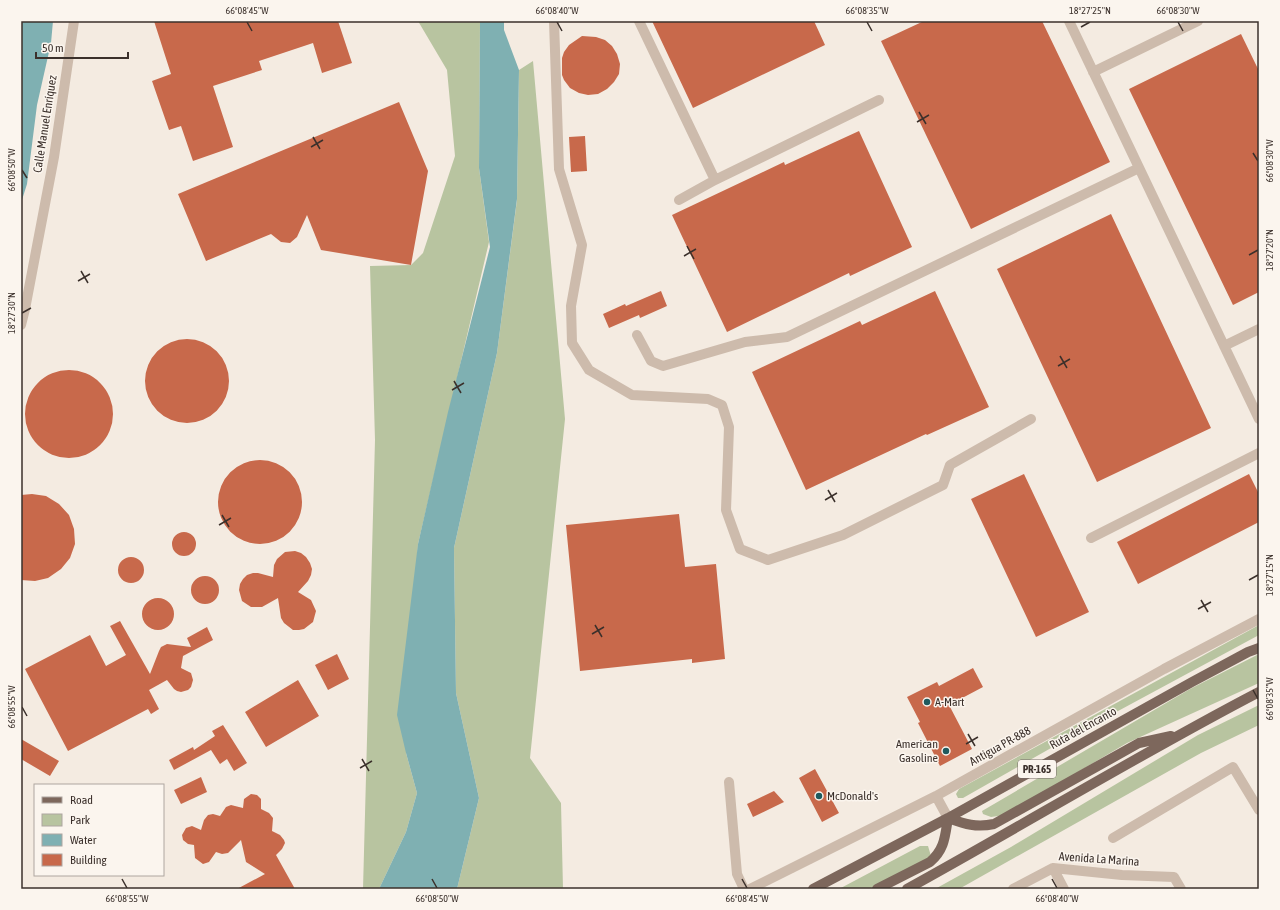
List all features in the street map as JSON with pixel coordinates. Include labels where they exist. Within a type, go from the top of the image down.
[{"type":"main road","name":"Ruta del Encanto","points":[[814,889],[948,818],[1199,679],[1259,648]]},
{"type":"main road","points":[[907,889],[1182,733],[1259,692]]},
{"type":"main road","points":[[877,889],[930,862],[938,856],[943,847],[948,818],[968,825],[984,826],[994,824],[1138,743],[1182,733]]},
{"type":"street","name":"Calle Manuel Enríquez","points":[[21,325],[54,157],[74,21]]},
{"type":"street","points":[[554,21],[559,169],[582,245],[571,306],[572,343],[589,370],[632,395],[708,399],[722,405],[729,427],[726,510],[740,549],[768,560],[843,535],[943,485],[950,465],[1031,419]]},
{"type":"street","points":[[640,21],[715,180]]},
{"type":"street","points":[[1069,21],[1259,419]]},
{"type":"street","points":[[1093,72],[1198,21]]},
{"type":"street","points":[[679,200],[715,180],[879,100]]},
{"type":"street","points":[[637,336],[651,361],[663,366],[745,342],[787,337],[1139,168]]},
{"type":"street","points":[[1224,346],[1259,329]]},
{"type":"street","points":[[1091,538],[1259,453]]},
{"type":"street","name":"Antigua PR-888","points":[[750,889],[936,796],[1164,669],[1259,619]]},
{"type":"street","points":[[1114,838],[1233,767],[1259,810]]},
{"type":"street","points":[[729,782],[737,874],[744,889]]},
{"type":"street","points":[[936,796],[948,818]]},
{"type":"street","points":[[1053,868],[1064,889]]},
{"type":"street","name":"Avenida La Marina","points":[[1013,889],[1053,868],[1122,875],[1174,877],[1181,889]]},
{"type":"green space","points":[[418,21],[480,21],[479,168],[489,242],[418,544],[406,753],[417,793],[406,832],[379,889],[363,889],[375,440],[370,266],[411,265],[423,253],[455,156],[447,70]]},
{"type":"green space","points":[[533,61],[565,419],[530,758],[561,803],[563,889],[457,889],[479,798],[456,693],[454,548],[497,353],[517,200],[519,70]]},
{"type":"green space","points":[[1259,625],[1259,635],[1081,731],[963,798],[958,798],[956,794],[959,789]]},
{"type":"green space","points":[[1259,654],[1259,683],[1127,743],[1005,815],[991,817],[983,814],[982,811],[1190,689]]},
{"type":"green space","points":[[1259,705],[1259,725],[1201,753],[959,889],[935,889],[1011,847],[1198,735]]},
{"type":"green space","points":[[920,846],[928,846],[931,856],[926,861],[869,889],[839,889]]},
{"type":"water","points":[[21,21],[53,21],[51,43],[37,105],[27,184],[21,203]]},
{"type":"water","points":[[480,21],[504,21],[504,30],[519,70],[517,199],[497,353],[454,548],[456,693],[479,798],[457,889],[379,889],[406,832],[417,793],[397,715],[418,544],[448,412],[490,247],[479,168]]},
{"type":"building","points":[[154,21],[338,21],[352,63],[322,73],[313,43],[259,61],[262,70],[213,86],[233,147],[193,161],[181,126],[169,130],[152,81],[171,74]]},
{"type":"building","points":[[652,21],[814,21],[825,45],[693,108]]},
{"type":"building","points":[[924,21],[1042,21],[1110,162],[971,229],[881,41]]},
{"type":"building","points":[[1241,34],[1259,71],[1259,292],[1233,305],[1129,89]]},
{"type":"building","points":[[582,36],[596,37],[605,40],[612,46],[617,54],[620,64],[619,74],[614,82],[607,89],[598,94],[588,95],[579,93],[570,88],[562,75],[562,58],[564,52],[569,45]]},
{"type":"building","points":[[399,102],[428,171],[411,265],[321,250],[307,215],[297,237],[290,243],[281,242],[271,234],[206,261],[178,194]]},
{"type":"building","points":[[859,131],[912,247],[850,276],[849,273],[727,332],[672,215],[784,162],[785,165]]},
{"type":"building","points":[[585,136],[587,171],[571,172],[569,137]]},
{"type":"building","points":[[1111,214],[1211,428],[1097,482],[997,269]]},
{"type":"building","points":[[661,291],[667,306],[640,318],[639,315],[609,328],[603,314]]},
{"type":"building","points":[[935,291],[989,407],[927,435],[926,434],[806,490],[752,372],[860,321],[862,325]]},
{"type":"building","points":[[179,339],[195,339],[211,346],[222,357],[229,373],[229,389],[226,397],[217,411],[211,416],[195,423],[179,423],[163,416],[152,405],[145,389],[145,373],[152,357],[163,346]]},
{"type":"building","points":[[69,370],[86,373],[94,377],[106,389],[110,397],[113,414],[110,431],[106,439],[94,451],[86,455],[69,458],[52,455],[44,451],[32,439],[28,431],[25,414],[28,397],[32,389],[44,377],[52,373]]},
{"type":"building","points":[[260,460],[276,463],[290,472],[299,486],[302,502],[299,518],[290,532],[276,541],[260,544],[244,541],[230,532],[221,518],[218,502],[221,486],[230,472],[244,463]]},
{"type":"building","points":[[1024,474],[1089,612],[1036,637],[971,499]]},
{"type":"building","points":[[1249,474],[1259,494],[1259,522],[1138,584],[1117,542]]},
{"type":"building","points":[[32,494],[46,496],[59,504],[69,515],[74,529],[75,544],[70,558],[61,569],[48,578],[35,581],[21,580],[21,495]]},
{"type":"building","points":[[679,514],[685,567],[716,564],[725,659],[692,663],[692,659],[580,671],[566,525]]},
{"type":"building","points":[[184,532],[193,535],[196,544],[193,553],[184,556],[175,553],[172,544],[175,535]]},
{"type":"building","points":[[295,551],[306,557],[312,569],[308,581],[298,592],[311,600],[316,611],[313,622],[304,629],[299,630],[293,630],[284,623],[281,618],[278,598],[262,607],[251,607],[242,601],[239,590],[240,584],[247,575],[258,573],[273,577],[274,565],[277,559],[285,552]]},
{"type":"building","points":[[131,557],[140,561],[144,570],[140,579],[131,583],[122,579],[118,570],[122,561]]},
{"type":"building","points":[[205,576],[215,580],[219,590],[215,600],[205,604],[195,600],[191,590],[195,580]]},
{"type":"building","points":[[155,598],[161,598],[170,602],[174,614],[170,626],[161,630],[155,630],[146,626],[142,617],[142,611],[146,602]]},
{"type":"building","points":[[120,621],[150,674],[161,647],[167,644],[191,647],[187,638],[207,627],[213,640],[183,656],[181,668],[191,673],[193,680],[191,687],[188,690],[181,692],[177,691],[167,680],[149,690],[159,709],[151,714],[148,709],[68,751],[25,669],[90,635],[106,666],[126,655],[110,626]]},
{"type":"building","points":[[337,654],[349,679],[328,690],[315,665]]},
{"type":"building","points":[[973,668],[983,687],[949,705],[972,749],[940,766],[918,723],[920,722],[907,697],[937,682],[939,686]]},
{"type":"building","points":[[298,680],[319,716],[266,747],[245,712]]},
{"type":"building","points":[[223,725],[247,763],[234,771],[227,759],[220,764],[211,750],[174,770],[169,760],[193,747],[194,750],[215,736],[212,731]]},
{"type":"building","points":[[21,739],[59,761],[50,776],[21,759]]},
{"type":"building","name":"McDonald's","points":[[815,769],[839,813],[822,822],[799,778]]},
{"type":"building","points":[[201,777],[207,792],[181,804],[174,790]]},
{"type":"building","points":[[774,791],[784,802],[753,817],[747,804]]},
{"type":"building","points":[[251,794],[257,795],[261,799],[261,809],[269,813],[273,818],[272,831],[280,835],[284,840],[285,843],[282,849],[276,855],[295,889],[237,889],[265,874],[246,862],[241,840],[228,853],[222,854],[216,852],[209,862],[203,864],[195,858],[194,845],[188,844],[183,840],[182,835],[186,828],[192,826],[201,830],[204,820],[208,815],[213,814],[220,816],[226,807],[231,805],[243,808],[244,799]]},
{"type":"place","name":"A-Mart","points":[[927,702]]},
{"type":"place","name":"American Gasoline","points":[[946,751]]},
{"type":"place","name":"McDonald's","points":[[819,796]]}]
